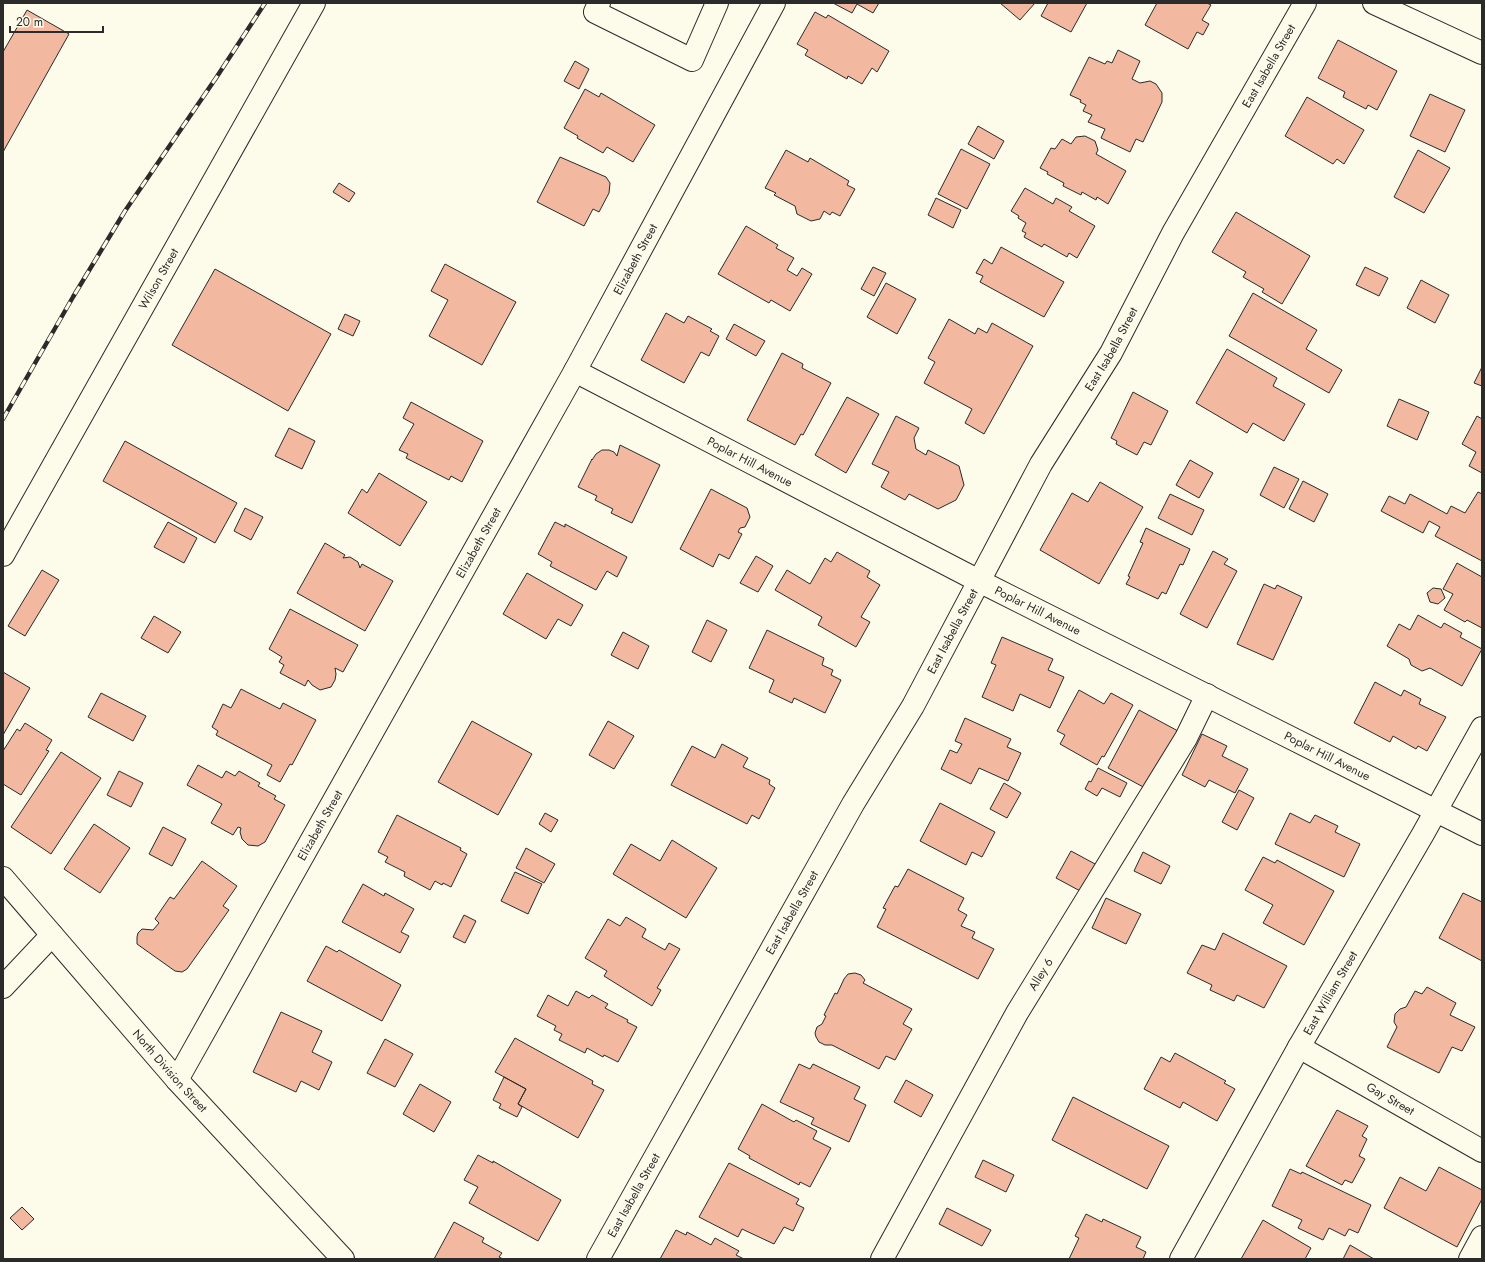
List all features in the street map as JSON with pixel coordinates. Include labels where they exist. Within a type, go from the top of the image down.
[{"type":"street","name":"Wilson Street","points":[[3,555],[314,3]]},
{"type":"street","points":[[599,3],[595,12],[692,60],[717,3]]},
{"type":"street","name":"Elizabeth Street","points":[[176,1080],[575,371],[774,3]]},
{"type":"street","name":"East Isabella Street","points":[[598,1259],[853,804],[913,706],[1041,464],[1111,354],[1173,233],[1306,3]]},
{"type":"street","points":[[1374,3],[1482,53]]},
{"type":"street","name":"Poplar Hill Avenue","points":[[575,371],[979,581],[1482,834]]},
{"type":"street","name":"Alley 6","points":[[882,1259],[1018,1013],[1186,738],[1207,695]]},
{"type":"street","name":"East William Street","points":[[1181,1259],[1299,1047],[1436,812],[1482,728]]},
{"type":"street","name":"North Division Street","points":[[3,878],[176,1080],[342,1259]]},
{"type":"street","points":[[3,987],[52,935]]},
{"type":"street","name":"Gay Street","points":[[1299,1047],[1482,1151]]},
{"type":"street","points":[[1470,1259],[1482,1237]]},
{"type":"building","points":[[833,3],[879,3],[873,13],[857,4],[852,13]]},
{"type":"building","points":[[1000,3],[1035,3],[1020,20]]},
{"type":"building","points":[[1048,3],[1087,3],[1071,32],[1041,16]]},
{"type":"building","points":[[1157,3],[1207,3],[1211,5],[1202,20],[1209,24],[1203,35],[1197,32],[1188,49],[1145,25]]},
{"type":"building","points":[[27,10],[69,34],[3,152],[3,52]]},
{"type":"building","points":[[815,12],[826,18],[828,15],[889,51],[877,72],[872,68],[862,84],[848,76],[847,79],[805,55],[808,50],[797,44]]},
{"type":"building","points":[[1338,40],[1397,71],[1377,110],[1368,105],[1366,109],[1343,97],[1345,92],[1318,78]]},
{"type":"building","points":[[1118,50],[1140,61],[1132,79],[1140,83],[1150,81],[1156,84],[1162,93],[1162,102],[1143,142],[1136,139],[1130,152],[1101,138],[1105,129],[1088,122],[1092,115],[1083,111],[1086,105],[1080,102],[1081,100],[1070,95],[1089,57],[1105,64],[1107,61],[1112,63]]},
{"type":"building","points":[[575,61],[589,69],[579,89],[564,81]]},
{"type":"building","points":[[585,89],[599,97],[601,93],[655,125],[633,162],[607,147],[603,153],[577,138],[578,136],[564,128]]},
{"type":"building","points":[[1430,94],[1465,110],[1445,152],[1410,136]]},
{"type":"building","points":[[1307,97],[1364,130],[1344,164],[1337,159],[1333,164],[1285,136]]},
{"type":"building","points":[[978,126],[1004,141],[994,159],[968,144]]},
{"type":"building","points":[[1085,136],[1095,141],[1098,150],[1096,154],[1126,171],[1108,204],[1097,197],[1096,200],[1082,192],[1081,195],[1063,186],[1064,183],[1047,174],[1048,172],[1040,168],[1051,148],[1055,149],[1062,139],[1071,144],[1076,137]]},
{"type":"building","points":[[961,149],[990,164],[967,209],[938,194]]},
{"type":"building","points":[[786,150],[808,162],[810,158],[849,181],[847,185],[855,189],[840,216],[832,212],[830,215],[824,211],[820,219],[811,221],[797,214],[795,206],[774,195],[776,193],[765,188]]},
{"type":"building","points":[[1418,150],[1450,168],[1424,213],[1394,197]]},
{"type":"building","points":[[560,157],[606,177],[610,183],[609,193],[599,212],[593,209],[584,226],[537,202]]},
{"type":"building","points":[[339,183],[355,193],[349,202],[333,192]]},
{"type":"building","points":[[1025,188],[1053,204],[1056,198],[1072,207],[1069,211],[1095,226],[1077,258],[1069,253],[1067,257],[1044,244],[1042,247],[1024,237],[1026,233],[1022,231],[1026,223],[1011,211]]},
{"type":"building","points":[[936,198],[961,210],[953,228],[928,215]]},
{"type":"building","points":[[1236,212],[1310,256],[1282,304],[1262,292],[1264,289],[1243,277],[1246,272],[1212,252]]},
{"type":"building","points":[[746,226],[778,245],[776,248],[794,258],[787,270],[797,276],[802,268],[812,274],[790,311],[771,300],[769,303],[718,274]]},
{"type":"building","points":[[1001,247],[1064,282],[1044,317],[980,282],[983,276],[976,273],[984,259],[992,264]]},
{"type":"building","points":[[445,264],[516,302],[482,365],[429,336],[448,300],[431,291]]},
{"type":"building","points":[[873,267],[886,273],[874,296],[861,289]]},
{"type":"building","points":[[1365,267],[1388,278],[1379,296],[1356,285]]},
{"type":"building","points":[[215,269],[331,334],[288,411],[172,345]]},
{"type":"building","points":[[1421,280],[1449,295],[1435,323],[1407,308]]},
{"type":"building","points":[[886,283],[916,299],[897,334],[867,317]]},
{"type":"building","points":[[1253,293],[1317,330],[1306,349],[1342,370],[1329,393],[1229,336]]},
{"type":"building","points":[[666,313],[684,323],[688,316],[712,329],[710,331],[719,336],[709,356],[701,352],[684,383],[641,360]]},
{"type":"building","points":[[345,314],[360,321],[353,336],[338,329]]},
{"type":"building","points":[[949,319],[975,334],[978,328],[987,333],[992,323],[1033,346],[984,434],[965,423],[972,409],[924,383],[935,362],[928,358]]},
{"type":"building","points":[[734,324],[765,341],[756,356],[726,339]]},
{"type":"building","points":[[1227,349],[1277,378],[1273,386],[1305,404],[1284,441],[1253,423],[1247,433],[1196,403]]},
{"type":"building","points":[[782,353],[803,364],[802,368],[831,383],[803,435],[801,434],[795,445],[747,420]]},
{"type":"building","points":[[1482,367],[1482,386],[1474,383]]},
{"type":"building","points":[[1133,392],[1168,411],[1151,445],[1144,442],[1137,455],[1116,444],[1117,441],[1111,438]]},
{"type":"building","points":[[847,397],[879,414],[846,473],[815,455]]},
{"type":"building","points":[[1399,399],[1429,412],[1417,440],[1387,426]]},
{"type":"building","points":[[411,402],[483,441],[462,482],[451,476],[449,480],[406,458],[408,454],[399,450],[414,424],[403,418]]},
{"type":"building","points":[[896,416],[919,428],[914,438],[916,449],[926,455],[928,450],[959,466],[964,485],[956,500],[938,509],[909,494],[905,500],[881,487],[889,472],[872,464]]},
{"type":"building","points":[[1477,416],[1482,419],[1482,473],[1469,466],[1476,452],[1462,444]]},
{"type":"building","points":[[289,428],[315,441],[302,469],[275,456]]},
{"type":"building","points":[[125,441],[237,503],[215,543],[103,481]]},
{"type":"building","points":[[620,445],[660,465],[632,523],[611,513],[613,509],[595,500],[597,496],[578,487],[596,454],[602,450],[609,450],[614,452],[617,456]]},
{"type":"building","points":[[1190,460],[1213,473],[1199,498],[1176,485]]},
{"type":"building","points":[[1274,467],[1299,479],[1284,508],[1260,495]]},
{"type":"building","points":[[379,473],[427,502],[400,546],[348,513],[362,489],[367,493]]},
{"type":"building","points":[[1303,481],[1328,494],[1314,522],[1289,509]]},
{"type":"building","points":[[1100,482],[1143,507],[1099,584],[1040,550],[1072,493],[1088,502]]},
{"type":"building","points":[[711,489],[747,508],[750,517],[745,527],[740,528],[738,532],[742,534],[729,559],[719,554],[713,567],[680,549]]},
{"type":"building","points":[[1478,492],[1482,494],[1482,561],[1435,536],[1440,527],[1429,521],[1423,533],[1381,511],[1389,496],[1405,504],[1410,494],[1447,514],[1451,506],[1465,513]]},
{"type":"building","points":[[1170,494],[1204,510],[1192,535],[1158,518]]},
{"type":"building","points":[[245,508],[263,517],[251,540],[234,531]]},
{"type":"building","points":[[168,522],[197,538],[184,563],[154,547]]},
{"type":"building","points":[[555,522],[565,527],[565,524],[627,557],[617,577],[607,571],[596,590],[550,566],[552,562],[538,554]]},
{"type":"building","points":[[1146,528],[1190,549],[1183,565],[1180,564],[1166,594],[1162,592],[1158,599],[1126,584],[1130,577],[1128,576],[1143,543],[1140,542]]},
{"type":"building","points":[[325,543],[345,555],[343,558],[350,557],[358,562],[360,568],[362,564],[393,581],[365,631],[297,593]]},
{"type":"building","points":[[1213,551],[1228,559],[1224,564],[1237,571],[1207,628],[1180,614]]},
{"type":"building","points":[[837,552],[870,571],[867,577],[880,585],[861,617],[870,622],[856,647],[818,625],[822,617],[775,590],[787,570],[810,584],[825,558],[831,562]]},
{"type":"building","points":[[756,556],[773,566],[758,592],[740,583]]},
{"type":"building","points":[[1457,563],[1482,577],[1482,628],[1467,620],[1465,622],[1444,610],[1453,594],[1443,589]]},
{"type":"building","points":[[42,570],[59,580],[25,636],[8,626]]},
{"type":"building","points":[[527,573],[583,605],[571,626],[558,619],[546,639],[503,614]]},
{"type":"building","points":[[1264,584],[1275,589],[1277,585],[1302,597],[1273,660],[1237,644]]},
{"type":"building","points":[[1433,588],[1441,589],[1445,598],[1438,604],[1430,602],[1427,593]]},
{"type":"building","points":[[290,609],[358,645],[343,672],[335,668],[335,680],[331,687],[320,690],[312,685],[308,680],[305,686],[280,673],[284,665],[279,662],[282,657],[269,649]]},
{"type":"building","points":[[1418,615],[1441,628],[1444,623],[1462,633],[1460,637],[1482,649],[1462,686],[1430,668],[1422,671],[1411,665],[1409,659],[1387,646],[1399,624],[1410,630]]},
{"type":"building","points":[[154,616],[181,632],[168,653],[141,638]]},
{"type":"building","points":[[707,620],[727,630],[711,662],[692,652]]},
{"type":"building","points":[[767,630],[824,658],[822,665],[833,670],[831,675],[841,680],[825,713],[794,698],[792,703],[769,692],[774,680],[749,668]]},
{"type":"building","points":[[623,632],[649,646],[638,669],[611,655]]},
{"type":"building","points":[[1002,637],[1053,659],[1048,670],[1064,677],[1050,708],[1020,694],[1013,711],[982,697],[996,665],[991,663]]},
{"type":"building","points":[[3,672],[30,688],[3,735]]},
{"type":"building","points":[[1375,682],[1401,696],[1404,690],[1421,699],[1419,704],[1446,717],[1427,751],[1418,746],[1416,749],[1393,736],[1390,742],[1354,723]]},
{"type":"building","points":[[241,689],[280,709],[283,703],[316,720],[292,765],[290,764],[280,782],[267,775],[272,765],[216,735],[218,731],[212,727],[223,704],[231,708]]},
{"type":"building","points":[[1079,690],[1104,704],[1111,693],[1133,705],[1104,757],[1102,756],[1097,765],[1060,744],[1065,735],[1057,731]]},
{"type":"building","points":[[101,693],[146,716],[133,741],[88,717]]},
{"type":"building","points":[[1139,710],[1178,731],[1147,789],[1108,768]]},
{"type":"building","points":[[965,718],[1011,739],[1007,747],[1021,753],[1008,781],[979,768],[971,784],[941,769],[950,750],[957,753],[962,744],[955,741]]},
{"type":"building","points":[[472,721],[532,754],[498,815],[438,782]]},
{"type":"building","points":[[608,721],[634,736],[614,769],[589,755]]},
{"type":"building","points":[[25,723],[52,740],[46,750],[49,751],[21,795],[3,784],[3,751],[17,729],[20,731]]},
{"type":"building","points":[[1202,734],[1227,746],[1222,756],[1248,769],[1235,793],[1209,780],[1205,787],[1182,775]]},
{"type":"building","points":[[722,744],[748,758],[743,767],[770,780],[769,784],[775,788],[759,819],[752,815],[747,824],[671,785],[692,746],[715,758]]},
{"type":"building","points":[[61,752],[101,778],[51,854],[11,827]]},
{"type":"building","points":[[198,765],[222,778],[226,771],[235,776],[239,771],[260,783],[258,786],[276,796],[274,799],[285,805],[265,842],[258,846],[248,845],[242,839],[240,832],[241,828],[238,827],[233,835],[211,823],[222,804],[187,785]]},
{"type":"building","points":[[1098,768],[1127,783],[1120,797],[1102,788],[1097,796],[1085,789],[1089,781],[1091,782]]},
{"type":"building","points":[[119,771],[143,783],[131,807],[107,795]]},
{"type":"building","points":[[1004,783],[1021,793],[1007,818],[990,809]]},
{"type":"building","points":[[1239,790],[1254,798],[1237,830],[1222,822]]},
{"type":"building","points":[[940,803],[995,832],[982,857],[972,852],[966,865],[920,841]]},
{"type":"building","points":[[545,813],[558,820],[551,832],[539,824]]},
{"type":"building","points":[[1290,813],[1310,823],[1315,815],[1338,826],[1335,832],[1360,844],[1344,877],[1275,844]]},
{"type":"building","points":[[397,815],[461,848],[460,850],[467,854],[451,887],[443,883],[442,885],[435,881],[430,890],[404,876],[405,872],[385,862],[388,857],[378,852]]},
{"type":"building","points":[[94,824],[130,848],[100,893],[64,869]]},
{"type":"building","points":[[163,827],[186,839],[172,866],[149,854]]},
{"type":"building","points":[[672,840],[717,868],[686,918],[613,874],[631,844],[660,861]]},
{"type":"building","points":[[526,848],[555,864],[544,883],[516,868]]},
{"type":"building","points":[[1071,851],[1097,865],[1082,892],[1056,878]]},
{"type":"building","points":[[1143,852],[1170,866],[1161,884],[1134,871]]},
{"type":"building","points":[[1263,857],[1275,863],[1277,860],[1334,891],[1304,945],[1263,923],[1273,905],[1245,890]]},
{"type":"building","points":[[202,861],[237,886],[223,906],[229,910],[187,969],[182,972],[175,971],[137,944],[137,937],[138,933],[142,929],[153,930],[159,923],[155,919],[170,897],[174,899]]},
{"type":"building","points":[[908,869],[964,898],[958,910],[967,915],[961,926],[975,932],[972,938],[994,949],[978,979],[877,927],[886,909],[883,908],[895,886],[898,887]]},
{"type":"building","points":[[515,872],[542,884],[528,914],[501,901]]},
{"type":"building","points":[[363,884],[384,896],[385,893],[414,909],[401,932],[409,936],[400,953],[342,922]]},
{"type":"building","points":[[1463,893],[1482,902],[1482,961],[1439,938]]},
{"type":"building","points":[[1106,898],[1141,914],[1126,944],[1092,928]]},
{"type":"building","points":[[464,915],[476,921],[465,943],[453,937]]},
{"type":"building","points":[[626,917],[646,929],[642,937],[665,950],[669,943],[680,949],[657,988],[661,990],[652,1006],[604,976],[607,971],[585,958],[608,919],[620,926]]},
{"type":"building","points":[[1223,933],[1287,966],[1264,1008],[1237,995],[1234,1001],[1210,990],[1212,985],[1187,973],[1202,945],[1215,950]]},
{"type":"building","points":[[326,946],[337,952],[339,950],[401,985],[382,1021],[307,981]]},
{"type":"building","points":[[855,973],[861,975],[865,980],[863,983],[912,1009],[903,1024],[912,1029],[895,1060],[886,1056],[879,1069],[832,1045],[825,1045],[819,1042],[815,1033],[817,1027],[822,1024],[826,1016],[824,1015],[844,979],[848,974]]},
{"type":"building","points":[[1427,987],[1456,1003],[1450,1015],[1475,1027],[1462,1051],[1452,1047],[1439,1073],[1387,1047],[1397,1027],[1394,1022],[1395,1014],[1400,1009],[1406,1007],[1415,991],[1422,994]]},
{"type":"building","points":[[576,991],[589,998],[592,995],[608,1004],[605,1008],[628,1020],[627,1022],[637,1027],[618,1062],[604,1055],[603,1057],[587,1048],[585,1053],[559,1040],[562,1034],[554,1030],[556,1026],[537,1016],[548,995],[568,1006]]},
{"type":"building","points":[[281,1012],[322,1031],[312,1052],[332,1062],[319,1090],[301,1081],[296,1092],[253,1072]]},
{"type":"building","points":[[515,1038],[593,1081],[592,1084],[604,1090],[578,1138],[518,1104],[526,1089],[495,1072]]},
{"type":"building","points":[[385,1039],[413,1054],[395,1087],[367,1073]]},
{"type":"building","points":[[1175,1053],[1226,1081],[1224,1083],[1235,1089],[1217,1121],[1183,1102],[1180,1108],[1144,1089],[1161,1057],[1170,1062]]},
{"type":"building","points":[[799,1064],[810,1069],[813,1064],[860,1087],[854,1099],[866,1105],[849,1142],[811,1124],[814,1118],[780,1102]]},
{"type":"building","points":[[504,1077],[526,1089],[518,1104],[522,1107],[517,1117],[499,1108],[501,1104],[493,1100]]},
{"type":"building","points":[[906,1080],[933,1095],[921,1117],[894,1102]]},
{"type":"building","points":[[420,1084],[451,1102],[434,1132],[403,1114]]},
{"type":"building","points":[[1073,1097],[1169,1146],[1147,1189],[1052,1140]]},
{"type":"building","points":[[762,1104],[794,1122],[796,1120],[817,1131],[813,1139],[831,1148],[810,1187],[800,1182],[799,1185],[749,1158],[750,1156],[738,1149]]},
{"type":"building","points":[[1337,1110],[1368,1126],[1362,1136],[1367,1139],[1359,1156],[1365,1159],[1352,1183],[1345,1180],[1342,1185],[1306,1166]]},
{"type":"building","points":[[478,1155],[493,1163],[493,1161],[561,1200],[538,1241],[469,1203],[478,1187],[464,1180]]},
{"type":"building","points":[[983,1160],[1014,1175],[1006,1192],[975,1177]]},
{"type":"building","points":[[729,1163],[799,1199],[796,1204],[804,1208],[793,1231],[784,1227],[774,1244],[742,1229],[738,1237],[699,1217]]},
{"type":"building","points":[[1439,1167],[1482,1190],[1482,1199],[1457,1247],[1384,1208],[1400,1177],[1426,1191]]},
{"type":"building","points":[[1290,1169],[1301,1174],[1302,1172],[1371,1205],[1358,1233],[1349,1229],[1345,1236],[1329,1228],[1323,1240],[1298,1228],[1302,1220],[1272,1206]]},
{"type":"building","points":[[22,1207],[34,1219],[22,1230],[10,1218]]},
{"type":"building","points":[[947,1208],[991,1230],[982,1246],[939,1224]]},
{"type":"building","points":[[1086,1214],[1102,1222],[1103,1219],[1141,1237],[1136,1247],[1146,1252],[1143,1259],[1069,1259],[1079,1238],[1075,1236]]},
{"type":"building","points":[[1263,1220],[1311,1248],[1305,1259],[1241,1259]]},
{"type":"building","points":[[454,1222],[484,1238],[482,1242],[502,1253],[499,1257],[503,1259],[434,1259]]},
{"type":"building","points":[[676,1230],[686,1235],[687,1232],[711,1245],[715,1238],[739,1251],[736,1255],[744,1259],[660,1259]]},
{"type":"building","points":[[1350,1245],[1374,1259],[1343,1259]]},
{"type":"railway","points":[[3,419],[73,297],[125,211],[216,78],[265,3]]}]
